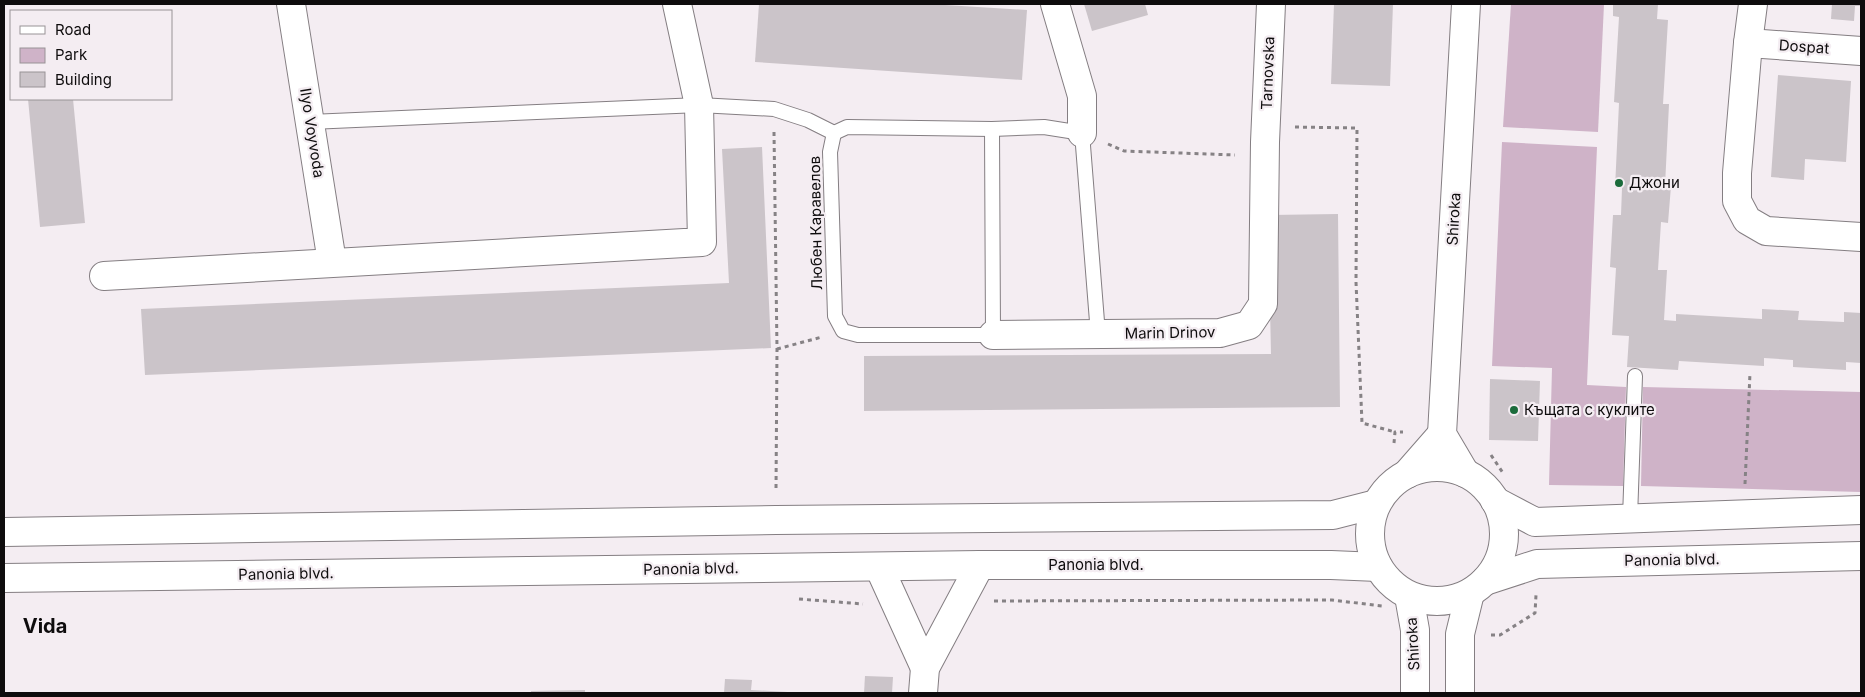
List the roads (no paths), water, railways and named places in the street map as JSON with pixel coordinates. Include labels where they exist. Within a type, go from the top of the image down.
[{"type":"main road","name":"Ilyo Voyvoda","points":[[290,4],[332,262]]},
{"type":"main road","points":[[104,276],[702,242],[699,105],[677,4]]},
{"type":"main road","points":[[1055,4],[1082,96],[1082,133]]},
{"type":"main road","name":"Tarnovska","points":[[1266,142],[1271,4]]},
{"type":"main road","name":"Shiroka","points":[[1442,434],[1466,4]]},
{"type":"main road","points":[[1753,4],[1737,173],[1737,201],[1747,220],[1766,231],[1861,236]]},
{"type":"main road","name":"Dospat","points":[[1748,43],[1861,51]]},
{"type":"main road","name":"Marin Drinov","points":[[993,335],[1220,333],[1249,325],[1263,304],[1266,142]]},
{"type":"main road","points":[[1407,474],[1442,434],[1465,473]]},
{"type":"main road","name":"Panonia blvd.","points":[[1478,587],[1495,567],[1501,551],[1504,534],[1502,517],[1495,501],[1477,480],[1465,473],[1436,467],[1407,474],[1389,486],[1376,504],[1371,520],[1372,552],[1378,567],[1391,584],[1409,596],[1424,600],[1440,602],[1456,599],[1478,587],[1537,564],[1861,556]]},
{"type":"main road","name":"Panonia blvd.","points":[[1495,501],[1535,522],[1861,510]]},
{"type":"main road","points":[[4,532],[776,520],[1333,515],[1376,504]]},
{"type":"main road","points":[[924,680],[980,565]]},
{"type":"main road","name":"Panonia blvd.","points":[[4,578],[980,565],[1331,565],[1378,567]]},
{"type":"main road","points":[[879,567],[897,606],[924,680]]},
{"type":"main road","points":[[1460,693],[1460,634],[1478,587]]},
{"type":"main road","name":"Shiroka","points":[[1409,596],[1414,630],[1415,693]]},
{"type":"lane","points":[[310,122],[699,105],[774,109],[808,120],[834,133],[847,127],[1044,128],[1082,133],[1098,334]]},
{"type":"lane","points":[[992,129],[993,335]]},
{"type":"lane","name":"Любен Каравелов","points":[[834,133],[830,152],[835,316],[843,331],[858,335],[993,335]]},
{"type":"lane","points":[[1630,518],[1635,376]]},
{"type":"place","name":"Джони","points":[[1619,183]]},
{"type":"place","name":"Къщата с куклите","points":[[1514,410]]},
{"type":"district","name":"Vida","points":[[45,626]]}]
